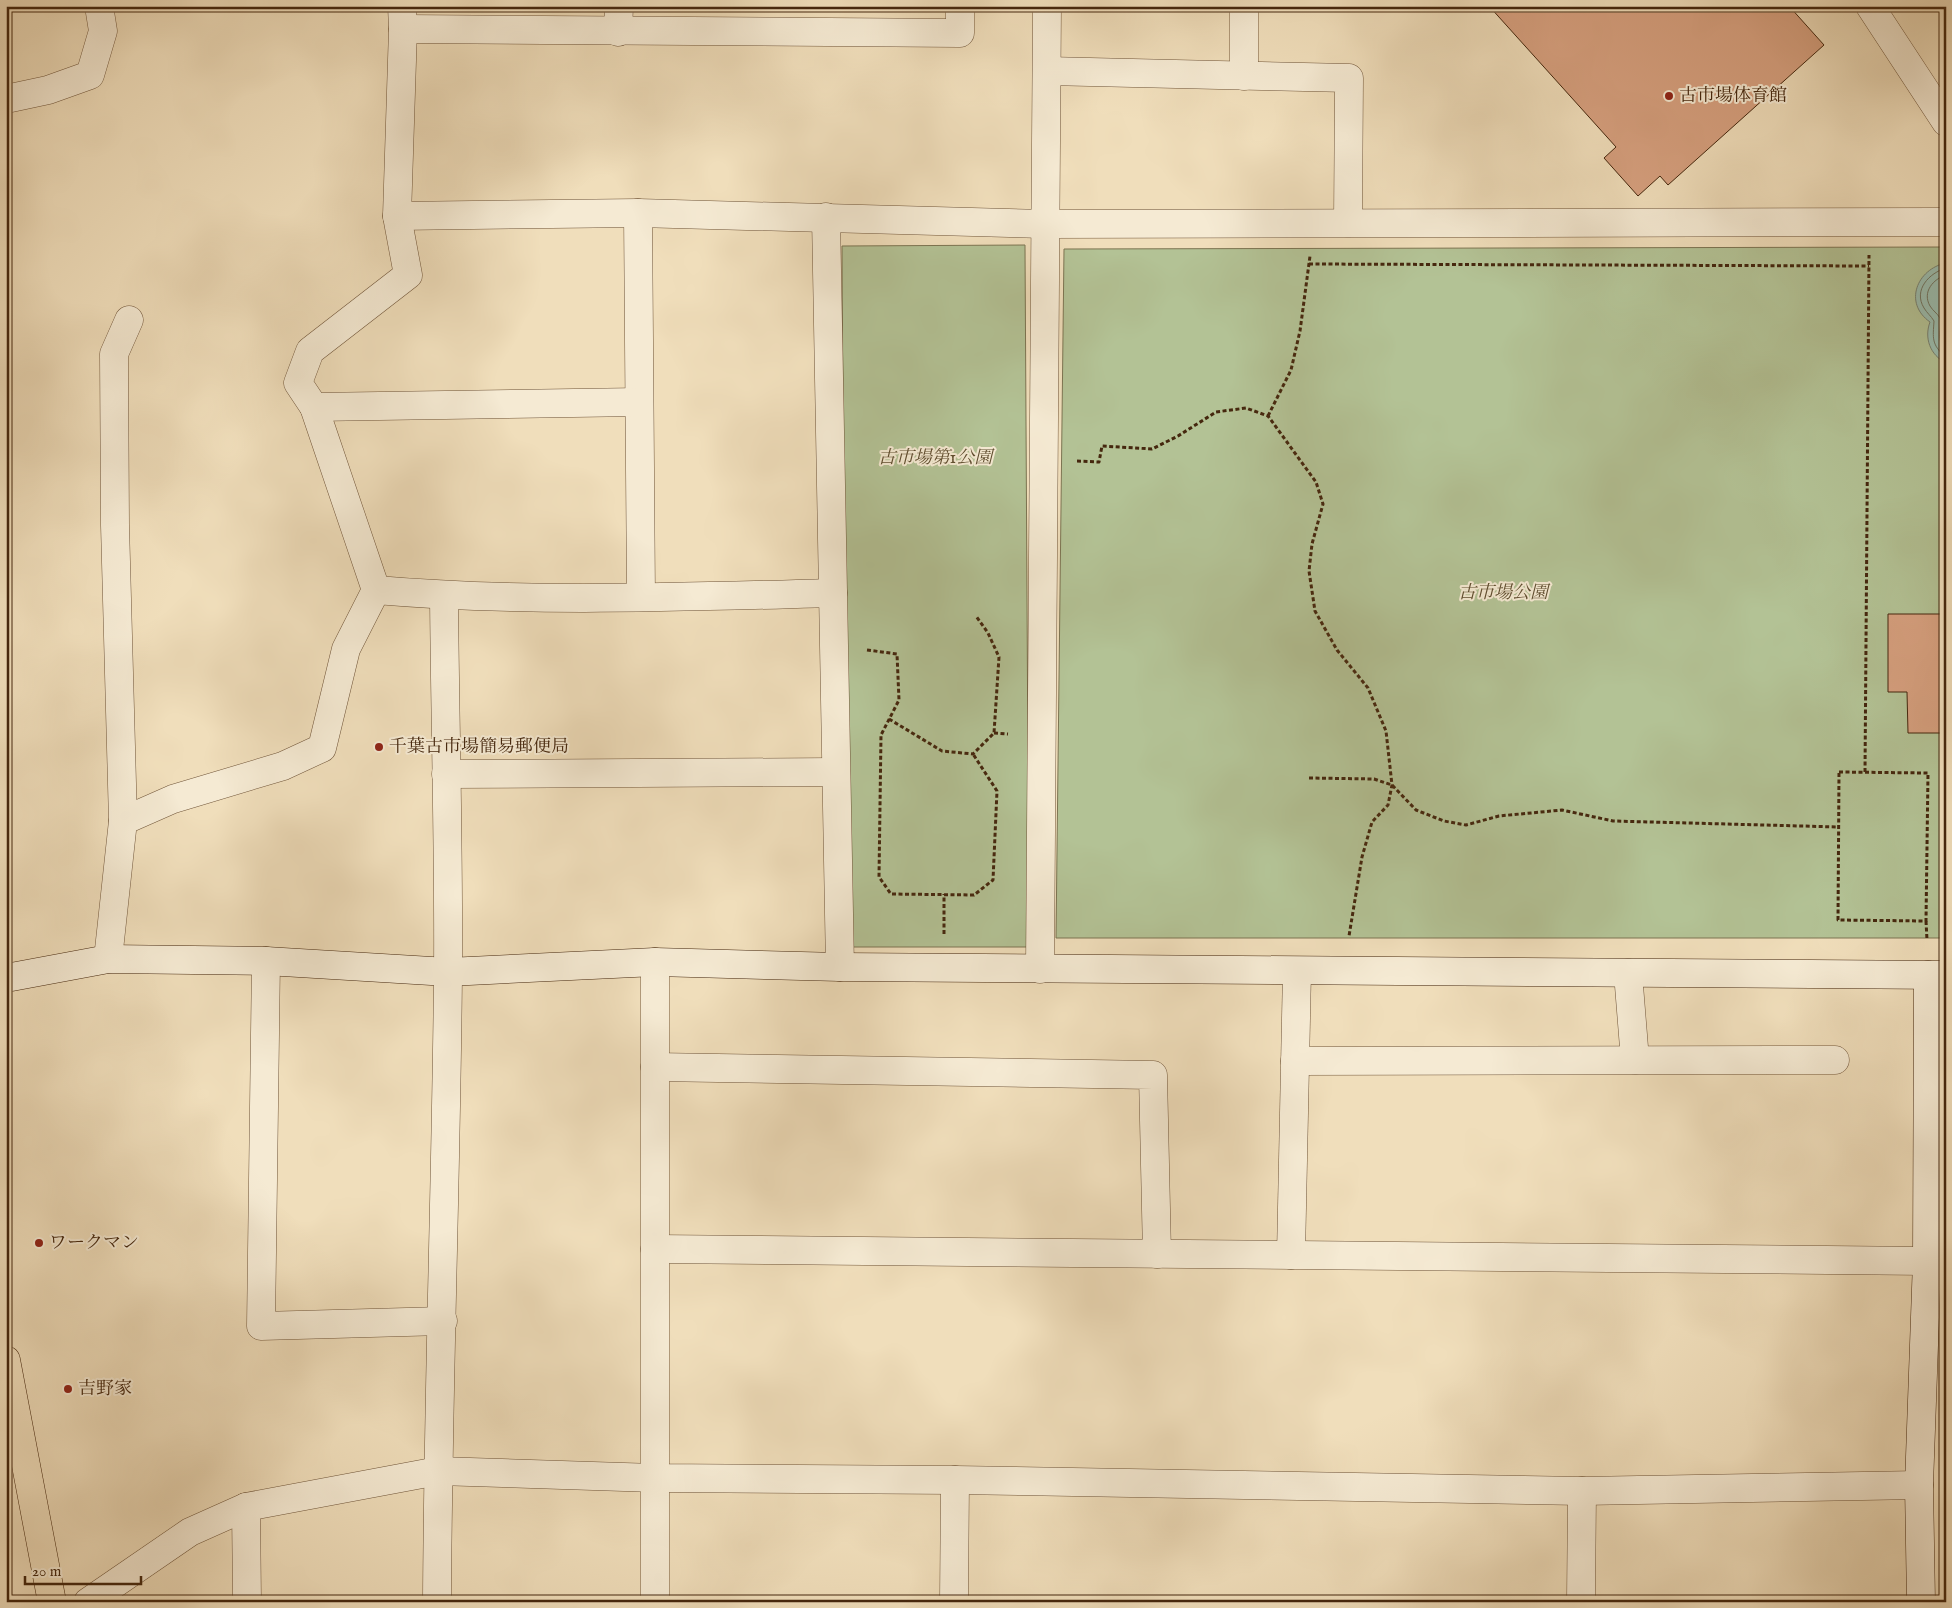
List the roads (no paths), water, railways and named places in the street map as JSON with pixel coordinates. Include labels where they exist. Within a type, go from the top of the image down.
[{"type":"main road","points":[[6,1360],[52,1602]]},
{"type":"street","points":[[6,99],[48,90],[90,75],[103,31],[100,6]]},
{"type":"street","points":[[123,821],[173,799],[283,766],[322,748],[346,649],[376,590],[314,407],[298,382],[310,351],[408,275],[397,216],[402,18],[618,19],[960,33],[960,6]]},
{"type":"street","points":[[1040,969],[1047,6]]},
{"type":"street","points":[[1244,6],[1244,76]]},
{"type":"street","points":[[1870,6],[1946,122]]},
{"type":"street","points":[[1046,71],[1349,78],[1348,223]]},
{"type":"street","points":[[397,216],[638,213],[1045,224],[1946,222]]},
{"type":"street","points":[[638,213],[641,598]]},
{"type":"street","points":[[826,217],[840,967]]},
{"type":"street","points":[[108,959],[123,821],[115,524],[114,354],[129,320]]},
{"type":"street","points":[[314,407],[639,402]]},
{"type":"street","points":[[376,590],[444,596],[641,598],[833,593]]},
{"type":"street","points":[[437,1602],[448,972],[444,596]]},
{"type":"street","points":[[446,774],[836,772]]},
{"type":"street","points":[[6,978],[108,959],[266,961],[448,972],[654,962],[840,967],[1937,975],[1919,1485],[1922,1602]]},
{"type":"street","points":[[266,961],[262,1326],[443,1321]]},
{"type":"street","points":[[654,962],[656,1602]]},
{"type":"street","points":[[1291,1255],[1297,971]]},
{"type":"street","points":[[1628,973],[1636,1060]]},
{"type":"street","points":[[1295,1061],[1835,1060]]},
{"type":"street","points":[[655,1066],[1153,1074],[1158,1254]]},
{"type":"street","points":[[655,1249],[1927,1261]]},
{"type":"street","points":[[88,1602],[190,1532],[246,1507],[438,1471],[655,1478],[955,1480],[1582,1491],[1919,1485]]},
{"type":"street","points":[[954,1602],[955,1480]]},
{"type":"street","points":[[1582,1491],[1582,1602]]},
{"type":"street","points":[[246,1507],[247,1602]]},
{"type":"water","points":[[1946,263],[1946,363],[1940,360],[1932,351],[1928,340],[1930,322],[1917,306],[1916,297],[1917,288],[1927,272],[1936,266]]},
{"type":"place","name":"古市場体育館","points":[[1669,96]]},
{"type":"place","name":"千葉古市場簡易郵便局","points":[[379,747]]},
{"type":"place","name":"ワークマン","points":[[39,1243]]},
{"type":"place","name":"吉野家","points":[[68,1389]]},
{"type":"park label","name":"古市場第1公園","points":[[935,458]]},
{"type":"park label","name":"古市場公園","points":[[1503,593]]}]
